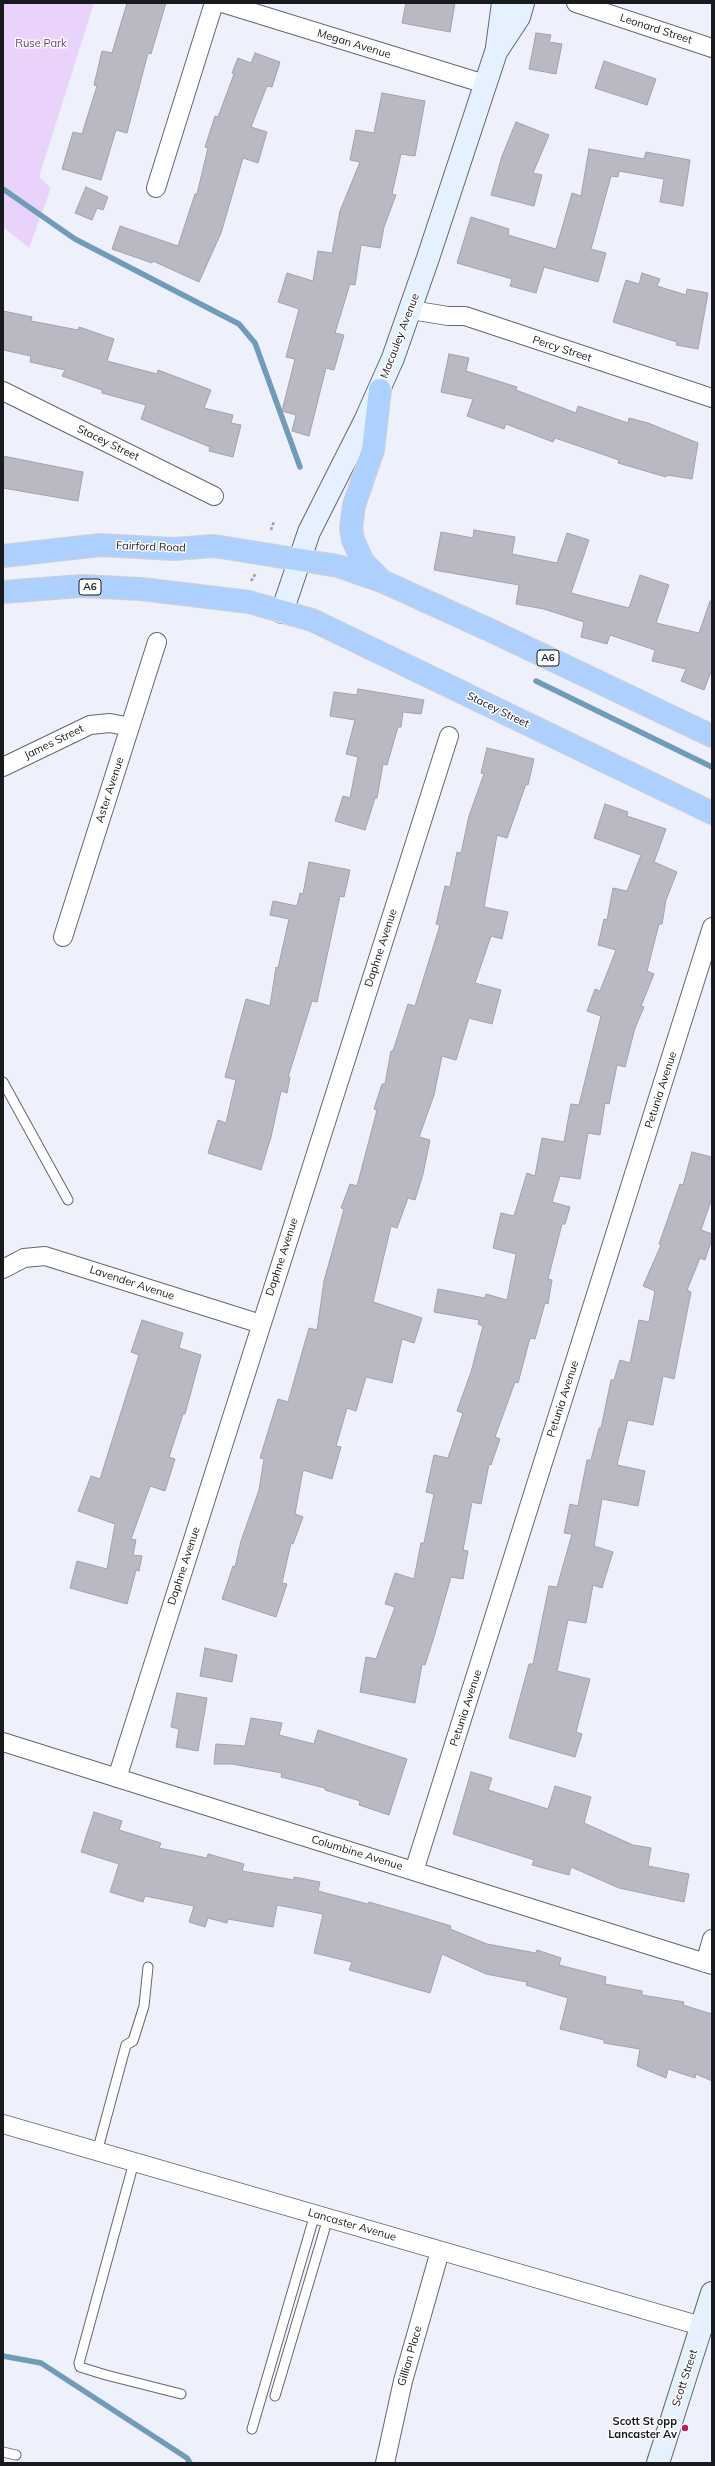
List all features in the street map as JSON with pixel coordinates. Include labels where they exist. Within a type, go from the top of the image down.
[{"type":"highway","points":[[380,390],[373,450],[354,505],[351,528],[353,540],[363,562],[384,582]]},
{"type":"highway","name":"Fairford Road","points":[[3,556],[100,545],[174,549],[214,546],[298,560]]},
{"type":"highway","name":"A6","points":[[298,560],[338,566],[384,582],[712,736]]},
{"type":"highway","name":"A6","points":[[3,592],[81,586],[135,589],[248,602],[282,612]]},
{"type":"highway","name":"Stacey Street","points":[[282,612],[333,629],[509,716],[712,813]]},
{"type":"main road","name":"Macauley Avenue","points":[[282,612],[298,560],[309,532],[380,390],[411,310],[496,52],[503,3]]},
{"type":"main road","name":"Macauley Avenue","points":[[496,52],[518,17],[523,3]]},
{"type":"main road","name":"Scott Street","points":[[658,2463],[712,2293]]},
{"type":"street","points":[[156,188],[214,3]]},
{"type":"street","name":"Megan Avenue","points":[[222,3],[485,84]]},
{"type":"street","name":"Leonard Street","points":[[576,3],[712,48]]},
{"type":"street","name":"Percy Street","points":[[411,310],[448,316],[465,316],[712,398]]},
{"type":"street","name":"Stacey Street","points":[[3,391],[214,496]]},
{"type":"street","name":"Aster Avenue","points":[[64,937],[156,642]]},
{"type":"street","name":"James Street","points":[[3,767],[90,725],[110,723],[130,727]]},
{"type":"street","name":"Daphne Avenue","points":[[117,1778],[449,736]]},
{"type":"street","name":"Petunia Avenue","points":[[414,1871],[712,927]]},
{"type":"street","name":"Lavender Avenue","points":[[3,1269],[24,1258],[49,1257],[261,1324]]},
{"type":"street","name":"Columbine Avenue","points":[[3,1742],[708,1964]]},
{"type":"street","points":[[708,1964],[712,1939]]},
{"type":"street","name":"Lancaster Avenue","points":[[3,2125],[702,2326]]},
{"type":"street","name":"Gillian Place","points":[[384,2463],[403,2380],[440,2251]]},
{"type":"lane","points":[[3,1082],[68,1200]]},
{"type":"lane","points":[[97,2152],[126,2045],[133,2041],[144,2006],[148,1966]]},
{"type":"lane","points":[[134,2162],[79,2363],[80,2367],[106,2375],[181,2394]]},
{"type":"lane","points":[[275,2396],[321,2216]]},
{"type":"lane","points":[[252,2429],[321,2216]]},
{"type":"lane","points":[[3,2452],[16,2455]]},
{"type":"path","points":[[271,530],[274,521]]},
{"type":"green space","name":"Ruse Park","points":[[3,3],[94,3],[39,177],[51,188],[29,248],[3,227]]},
{"type":"building","points":[[127,3],[166,3],[151,54],[148,53],[127,133],[116,130],[101,180],[62,169],[73,132],[82,134],[97,86],[94,85],[102,51],[112,53]]},
{"type":"building","points":[[406,3],[455,3],[450,32],[402,23]]},
{"type":"building","points":[[536,33],[551,35],[549,42],[562,44],[556,74],[529,69]]},
{"type":"building","points":[[255,53],[280,62],[272,87],[267,86],[251,127],[267,132],[258,163],[243,158],[221,233],[199,282],[153,261],[152,263],[112,249],[120,226],[178,246],[195,194],[197,194],[208,148],[205,147],[215,116],[218,117],[234,74],[232,73],[238,58],[251,63]]},
{"type":"building","points":[[604,61],[656,79],[647,105],[595,88]]},
{"type":"building","points":[[382,93],[425,101],[415,156],[401,154],[392,194],[396,195],[384,227],[380,248],[361,245],[355,285],[350,284],[335,333],[344,335],[334,370],[326,368],[309,436],[292,431],[296,415],[282,411],[295,359],[286,357],[299,309],[278,302],[287,273],[313,281],[318,251],[332,253],[340,211],[360,162],[350,160],[356,130],[374,133]]},
{"type":"building","points":[[516,122],[549,135],[533,173],[542,175],[534,206],[491,195],[502,156]]},
{"type":"building","points":[[589,149],[644,159],[646,152],[690,160],[683,206],[660,202],[664,179],[619,171],[618,177],[611,176],[591,249],[606,253],[598,282],[544,267],[536,293],[510,286],[512,279],[457,263],[471,217],[509,229],[508,235],[556,249],[572,193],[581,196]]},
{"type":"building","points":[[86,187],[108,197],[103,210],[97,208],[92,220],[75,213]]},
{"type":"building","points":[[642,273],[660,279],[657,286],[686,295],[687,289],[708,293],[698,349],[676,345],[677,342],[613,322],[626,280],[639,284]]},
{"type":"building","points":[[3,311],[32,317],[31,321],[78,330],[79,327],[114,339],[107,361],[157,374],[158,370],[211,390],[204,408],[233,415],[231,423],[241,425],[233,457],[209,451],[210,447],[141,419],[146,405],[102,393],[102,390],[62,376],[65,370],[30,362],[31,356],[3,350]]},
{"type":"building","points":[[449,354],[469,358],[466,371],[517,387],[516,390],[576,413],[578,406],[628,423],[629,418],[648,423],[698,443],[692,479],[667,475],[666,477],[618,463],[619,460],[555,438],[553,442],[506,424],[504,429],[467,416],[473,399],[441,392]]},
{"type":"building","points":[[3,456],[83,472],[78,501],[3,488]]},
{"type":"building","points":[[474,530],[515,537],[512,554],[557,563],[567,533],[589,540],[571,593],[629,608],[640,575],[669,585],[656,623],[699,633],[710,601],[712,601],[712,669],[704,690],[681,681],[686,669],[652,661],[655,650],[610,635],[607,644],[581,637],[584,622],[544,609],[516,604],[519,585],[434,570],[441,532],[473,538]]},
{"type":"building","points":[[358,689],[424,700],[421,714],[403,712],[401,727],[398,727],[387,765],[383,764],[377,798],[375,798],[365,830],[335,821],[343,796],[350,798],[358,757],[346,754],[355,720],[330,716],[334,692],[357,695]]},
{"type":"building","points":[[487,748],[534,759],[528,785],[526,784],[507,838],[497,835],[484,907],[508,912],[502,939],[491,936],[475,983],[501,990],[492,1024],[469,1018],[456,1060],[442,1056],[434,1095],[419,1137],[430,1140],[423,1174],[415,1200],[408,1198],[397,1228],[391,1226],[373,1302],[422,1318],[414,1343],[402,1339],[392,1383],[366,1377],[356,1411],[347,1408],[336,1446],[341,1447],[332,1479],[303,1470],[295,1514],[303,1517],[293,1544],[291,1543],[282,1583],[287,1584],[276,1617],[222,1599],[233,1566],[235,1567],[241,1541],[259,1490],[264,1459],[260,1458],[278,1399],[288,1402],[309,1328],[317,1330],[324,1281],[344,1209],[341,1208],[350,1184],[357,1186],[377,1110],[374,1109],[382,1084],[385,1084],[391,1051],[393,1051],[408,1004],[415,1006],[440,925],[436,924],[445,886],[450,887],[457,852],[461,853],[469,816],[484,774],[481,773]]},
{"type":"building","points":[[605,804],[628,812],[627,816],[666,829],[654,862],[677,872],[666,900],[662,924],[659,924],[647,971],[654,974],[641,1006],[644,1007],[635,1028],[625,1067],[617,1065],[609,1104],[605,1103],[600,1135],[588,1133],[580,1179],[560,1176],[552,1202],[570,1207],[565,1224],[562,1224],[548,1279],[552,1280],[548,1304],[545,1303],[535,1339],[530,1338],[518,1383],[515,1382],[495,1437],[500,1439],[491,1465],[489,1464],[481,1504],[472,1502],[463,1550],[468,1551],[463,1579],[451,1577],[425,1665],[422,1664],[415,1703],[360,1692],[366,1657],[376,1659],[395,1607],[385,1604],[395,1573],[414,1579],[421,1543],[424,1543],[434,1494],[426,1492],[434,1455],[448,1458],[463,1413],[457,1411],[471,1372],[483,1326],[478,1324],[479,1320],[434,1312],[438,1289],[485,1298],[486,1294],[507,1300],[516,1254],[493,1248],[501,1213],[514,1216],[527,1173],[535,1176],[542,1138],[564,1142],[571,1104],[579,1105],[601,1016],[587,1011],[595,989],[600,991],[616,950],[598,945],[604,919],[607,920],[613,888],[627,891],[641,855],[594,838]]},
{"type":"building","points":[[309,862],[350,870],[344,897],[340,896],[317,1002],[312,1001],[288,1077],[290,1077],[287,1093],[281,1091],[271,1137],[261,1170],[208,1153],[218,1120],[226,1123],[236,1080],[225,1077],[246,999],[270,1006],[276,967],[278,968],[289,919],[270,915],[273,901],[297,906],[300,893],[303,894]]},
{"type":"building","points":[[692,1152],[712,1157],[712,1198],[701,1230],[712,1234],[712,1239],[705,1260],[700,1258],[687,1290],[691,1292],[674,1379],[663,1376],[653,1425],[628,1420],[617,1465],[645,1471],[638,1506],[602,1499],[594,1546],[613,1552],[602,1588],[593,1585],[586,1623],[568,1620],[557,1671],[590,1679],[576,1732],[582,1734],[575,1757],[509,1738],[529,1664],[533,1664],[549,1586],[557,1587],[572,1534],[564,1533],[570,1504],[578,1506],[587,1460],[591,1460],[599,1428],[601,1428],[611,1380],[614,1380],[620,1360],[630,1363],[639,1320],[649,1322],[655,1291],[643,1286],[661,1245],[659,1244],[680,1184],[683,1185]]},
{"type":"building","points":[[142,1320],[183,1333],[179,1348],[201,1355],[185,1414],[183,1414],[169,1457],[175,1459],[165,1491],[150,1486],[131,1539],[136,1540],[133,1555],[142,1556],[139,1571],[136,1570],[127,1604],[70,1588],[77,1561],[107,1569],[115,1524],[78,1511],[91,1476],[100,1479],[139,1355],[131,1352]]},
{"type":"building","points":[[205,1648],[237,1655],[232,1682],[200,1676]]},
{"type":"building","points":[[177,1693],[207,1698],[198,1751],[176,1747],[179,1729],[171,1727]]},
{"type":"building","points":[[251,1718],[282,1723],[279,1735],[314,1744],[318,1730],[407,1759],[389,1815],[359,1805],[360,1801],[325,1790],[325,1788],[281,1777],[282,1773],[232,1764],[214,1764],[216,1744],[245,1746]]},
{"type":"building","points":[[471,1772],[492,1778],[488,1790],[548,1809],[555,1786],[591,1797],[584,1823],[633,1845],[651,1848],[648,1866],[689,1874],[684,1902],[619,1888],[571,1867],[569,1875],[532,1865],[534,1860],[453,1834]]},
{"type":"building","points":[[94,1812],[122,1821],[119,1830],[161,1843],[159,1848],[207,1858],[208,1854],[244,1864],[242,1871],[294,1880],[294,1877],[320,1882],[318,1891],[368,1904],[369,1902],[451,1926],[450,1929],[487,1944],[536,1953],[537,1950],[561,1958],[559,1965],[606,1977],[605,1984],[642,1991],[642,1995],[684,2002],[683,2005],[712,2014],[712,2081],[696,2074],[695,2078],[668,2069],[666,2078],[637,2066],[640,2049],[604,2043],[604,2040],[560,2029],[568,1998],[526,1985],[527,1982],[486,1974],[442,1954],[430,1993],[349,1970],[352,1962],[314,1953],[323,1914],[277,1905],[273,1927],[228,1919],[227,1923],[208,1918],[205,1927],[189,1922],[194,1906],[145,1896],[143,1902],[110,1892],[119,1864],[81,1852]]},
{"type":"waterway","points":[[3,189],[75,239],[239,324],[255,343],[300,467]]},
{"type":"waterway","points":[[536,681],[712,767]]},
{"type":"waterway","points":[[3,2356],[41,2363],[187,2458],[190,2463]]},
{"type":"place","name":"Scott St opp Lancaster Av","points":[[685,2428]]}]
